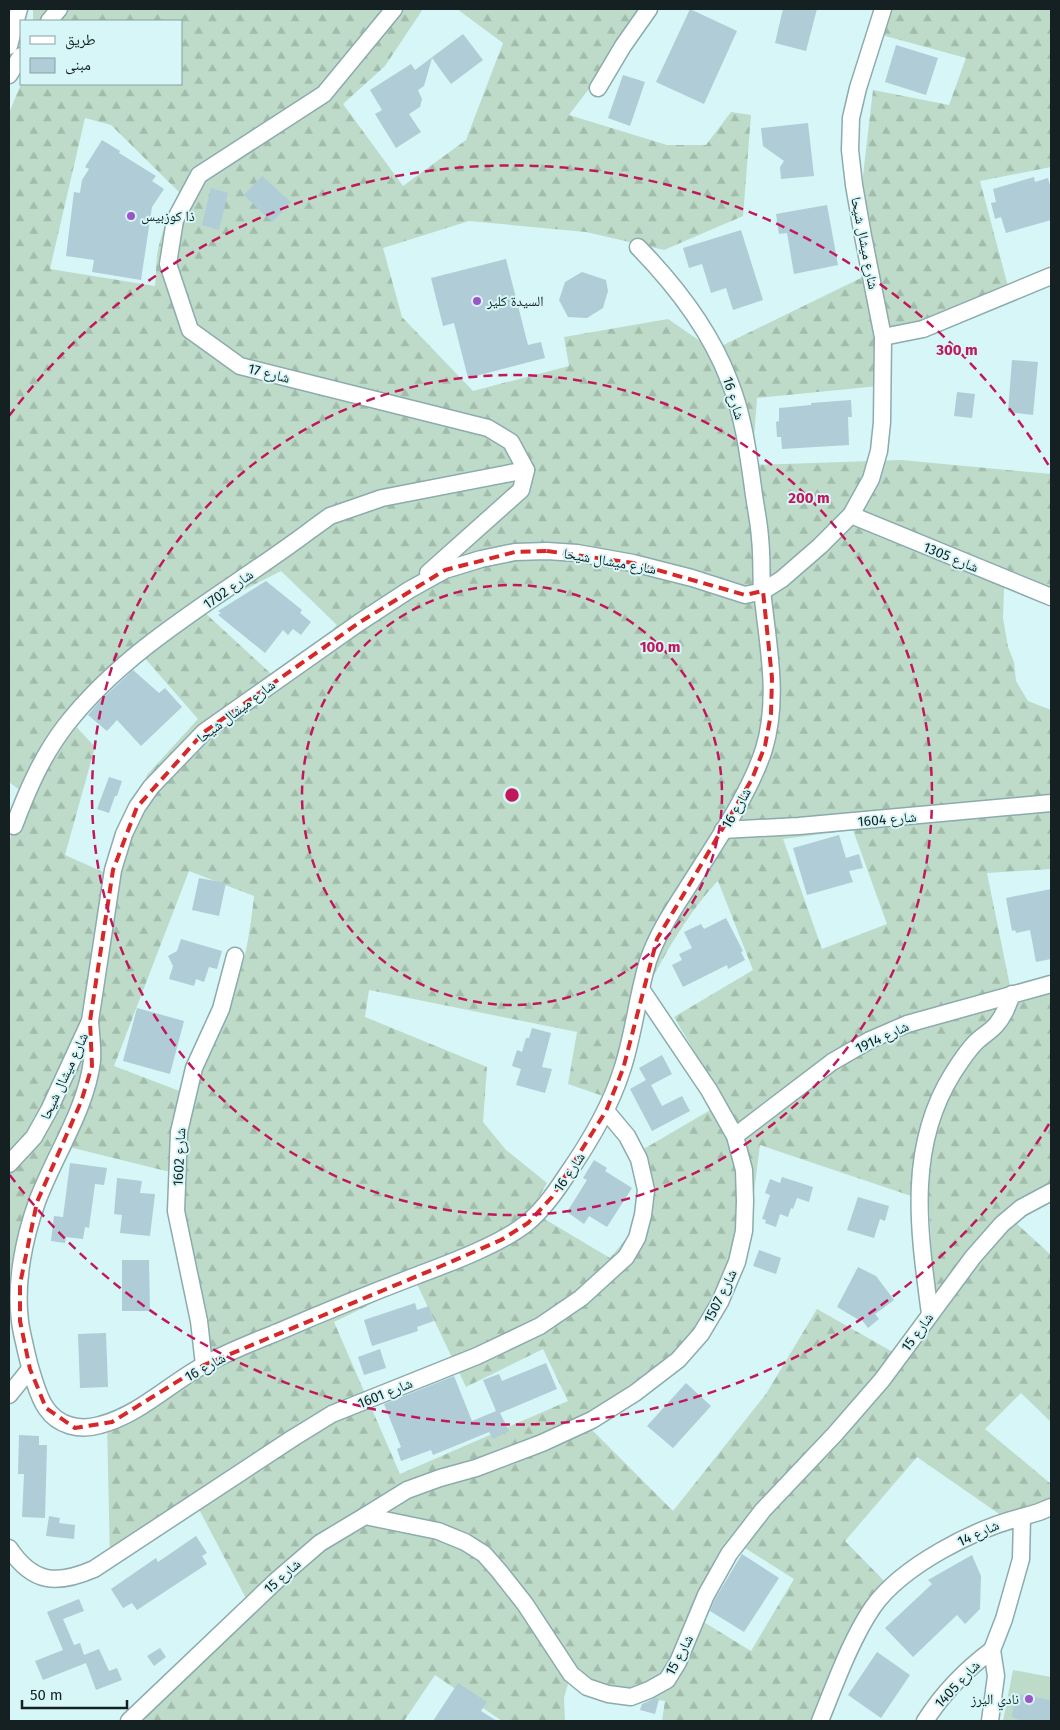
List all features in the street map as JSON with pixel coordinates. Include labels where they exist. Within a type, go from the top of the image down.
[{"type":"street","points":[[9,46],[19,9]]},
{"type":"street","points":[[50,20],[60,9]]},
{"type":"street","name":"شارع 17","points":[[394,9],[324,94],[199,175],[175,220],[168,264],[190,330],[240,366],[488,428],[511,442],[526,470]]},
{"type":"street","points":[[598,88],[623,46],[649,9]]},
{"type":"street","name":"شارع ميشال شيحا","points":[[9,1164],[34,1137],[46,1116],[90,1021],[113,870],[124,834],[137,807],[151,788],[204,732],[360,622],[409,590],[445,570],[481,559],[515,552],[547,550],[577,553],[633,563],[692,578],[745,595],[763,592],[782,578],[820,546],[850,515],[871,479],[879,451],[882,422],[883,337],[861,228],[850,150],[855,103],[883,9]]},
{"type":"street","points":[[9,75],[20,58]]},
{"type":"street","name":"شارع 16","points":[[90,1021],[93,1045],[92,1066],[81,1102],[37,1202],[25,1248],[20,1284],[20,1321],[30,1369],[46,1408],[59,1420],[75,1428],[92,1428],[112,1422],[148,1403],[204,1365],[349,1302],[439,1267],[508,1236],[528,1223],[552,1197],[606,1111],[622,1069],[648,962],[667,918],[723,830],[752,779],[765,746],[770,714],[772,678],[763,592],[760,538],[740,414],[729,377],[696,316],[658,268],[638,247]]},
{"type":"street","points":[[883,337],[923,329],[1051,276]]},
{"type":"street","points":[[409,590],[521,490],[526,470]]},
{"type":"street","name":"شارع 1702","points":[[14,826],[28,790],[44,758],[66,726],[98,689],[129,660],[330,516],[382,498],[526,470]]},
{"type":"street","name":"شارع 1305","points":[[850,515],[1051,597]]},
{"type":"street","name":"شارع 1604","points":[[723,830],[809,825],[1051,803]]},
{"type":"street","name":"شارع 1602","points":[[204,1365],[199,1321],[176,1210],[179,1132],[194,1068],[221,1009],[235,956]]},
{"type":"street","name":"شارع 1914","points":[[735,1136],[832,1062],[870,1040],[907,1024],[1051,984]]},
{"type":"street","name":"شارع 1507","points":[[365,1516],[407,1490],[476,1468],[542,1443],[592,1420],[635,1393],[678,1360],[701,1334],[720,1302],[737,1262],[744,1231],[744,1170],[735,1136],[709,1090],[642,989]]},
{"type":"street","points":[[930,1314],[924,1264],[919,1184],[931,1119],[942,1091],[960,1062],[976,1042],[996,1025],[1006,1012],[1012,994]]},
{"type":"street","name":"شارع 1601","points":[[9,1548],[17,1561],[28,1571],[44,1578],[61,1579],[76,1577],[94,1570],[332,1414],[477,1356],[540,1326],[581,1298],[626,1257],[637,1238],[644,1215],[646,1190],[639,1159],[627,1136],[606,1111]]},
{"type":"street","name":"شارع 15","points":[[129,1721],[277,1580],[320,1543],[365,1516],[438,1531],[465,1542],[484,1554],[525,1604],[571,1674],[587,1687],[608,1694],[630,1697],[649,1690],[667,1680],[678,1662],[706,1595],[729,1554],[763,1510],[835,1434],[882,1380],[973,1257],[1002,1224],[1022,1208],[1051,1192]]},
{"type":"street","points":[[9,1395],[30,1369]]},
{"type":"street","points":[[1022,1517],[1051,1507]]},
{"type":"street","name":"شارع 14","points":[[820,1721],[854,1643],[873,1607],[889,1587],[910,1570],[938,1552],[998,1523],[1022,1517],[1021,1559],[1004,1619],[992,1650],[996,1676],[990,1721]]},
{"type":"street","name":"شارع 1405","points":[[925,1721],[936,1704],[958,1678],[992,1650]]},
{"type":"highlighted area","points":[[547,551],[633,563],[745,595],[763,591],[772,678],[771,714],[765,746],[752,779],[657,939],[623,1069],[606,1111],[552,1197],[528,1223],[501,1240],[204,1365],[112,1422],[75,1428],[46,1408],[30,1369],[20,1321],[20,1284],[37,1202],[81,1102],[92,1066],[90,1021],[113,870],[137,807],[204,732],[360,622],[445,570],[515,552]]},
{"type":"green space","points":[[33,9],[423,9],[385,66],[343,104],[403,186],[466,140],[503,43],[457,9],[650,9],[569,115],[667,145],[706,145],[731,112],[751,115],[743,216],[664,250],[586,232],[469,221],[383,248],[402,317],[473,391],[569,366],[564,337],[668,319],[713,350],[865,276],[862,184],[873,90],[949,105],[966,58],[878,34],[888,9],[1051,9],[1051,167],[980,181],[1010,294],[888,345],[889,385],[757,398],[752,465],[901,460],[1051,474],[1051,597],[1007,577],[1004,590],[1003,618],[1008,647],[1014,662],[1016,681],[1028,701],[1051,710],[1051,869],[987,873],[1013,1001],[1051,990],[1051,1199],[1017,1224],[1051,1255],[1051,1422],[1021,1393],[985,1429],[1051,1484],[1051,1504],[1015,1525],[917,1457],[845,1541],[893,1590],[873,1623],[825,1721],[662,1721],[665,1701],[634,1697],[569,1680],[564,1698],[565,1721],[502,1721],[435,1675],[404,1721],[125,1721],[249,1604],[194,1500],[110,1561],[107,1420],[204,1373],[173,1235],[174,1173],[53,1143],[22,1262],[27,1323],[9,1321],[9,844],[21,791],[9,782],[9,113],[21,85],[182,85],[182,20],[33,20]],"holes":[[[85,118],[111,125],[179,192],[161,239],[157,255],[155,286],[50,269]],[[281,571],[337,625],[281,683],[203,611]],[[136,648],[198,719],[147,775],[112,876],[65,855],[95,747],[69,719]],[[853,830],[887,924],[822,949],[783,839]],[[189,871],[254,896],[248,938],[238,980],[222,1024],[190,1095],[114,1066]],[[718,881],[753,970],[674,1017],[724,1102],[642,1150],[638,1216],[626,1239],[610,1258],[531,1211],[547,1183],[506,1150],[483,1122],[487,1067],[365,1017],[369,990],[577,1032],[568,1084],[603,1096],[620,1060],[650,983],[676,936]],[[760,1145],[929,1202],[934,1302],[898,1355],[817,1309],[766,1394],[673,1511],[592,1430],[673,1363],[740,1263],[750,1224]],[[416,1282],[466,1387],[543,1349],[568,1401],[400,1474],[334,1322]],[[740,1545],[794,1579],[751,1651],[697,1618]]]},
{"type":"green space","name":"نادي اليرز","points":[[1013,1670],[1051,1677],[1051,1721],[1003,1721]]},
{"type":"building","points":[[690,9],[737,31],[704,104],[656,82]]},
{"type":"building","points":[[783,9],[817,9],[806,51],[775,43]]},
{"type":"building","points":[[463,34],[483,60],[451,84],[432,58],[424,86],[418,90],[422,99],[420,107],[409,114],[421,132],[396,148],[375,114],[382,110],[370,90],[411,64],[415,70]]},
{"type":"building","points":[[896,45],[938,58],[926,95],[885,82]]},
{"type":"building","points":[[623,75],[645,82],[630,126],[608,118]]},
{"type":"building","points":[[808,123],[814,176],[781,179],[780,167],[784,161],[763,146],[761,128]]},
{"type":"building","name":"ذا كوزبيس","points":[[102,140],[156,176],[152,181],[164,189],[152,207],[141,280],[92,272],[94,260],[66,256],[74,192],[80,193],[82,180],[89,169],[85,167]]},
{"type":"building","points":[[262,176],[291,202],[272,222],[244,195]]},
{"type":"building","points":[[1034,177],[1035,182],[1048,178],[1051,189],[1051,220],[1006,233],[1001,217],[995,219],[991,203],[996,202],[993,189]]},
{"type":"building","points":[[211,188],[228,193],[219,230],[202,225]]},
{"type":"building","points":[[827,205],[838,265],[794,274],[787,233],[779,234],[776,214]]},
{"type":"building","points":[[741,230],[763,300],[733,310],[726,288],[711,293],[702,264],[689,268],[683,248]]},
{"type":"building","name":"السيدة كلير","points":[[506,259],[528,345],[541,342],[545,358],[468,378],[454,323],[443,326],[431,278]]},
{"type":"building","points":[[582,272],[606,280],[608,291],[603,308],[587,318],[568,317],[559,300],[565,282]]},
{"type":"building","points":[[1012,360],[1038,362],[1033,415],[1008,412]]},
{"type":"building","points":[[957,392],[975,394],[972,418],[954,416]]},
{"type":"building","points":[[851,400],[852,417],[848,417],[849,445],[782,449],[781,437],[777,437],[776,422],[779,421],[779,408]]},
{"type":"building","points":[[266,581],[302,610],[300,613],[311,622],[301,635],[293,629],[288,635],[283,630],[265,653],[218,615],[221,613],[218,611]]},
{"type":"building","points":[[133,670],[159,693],[165,688],[182,707],[141,746],[117,720],[107,731],[88,715]]},
{"type":"building","points":[[109,777],[122,781],[109,813],[97,809]]},
{"type":"building","points":[[839,835],[846,858],[859,854],[863,868],[849,871],[853,882],[807,895],[793,848]]},
{"type":"building","points":[[199,878],[226,883],[219,916],[192,910]]},
{"type":"building","points":[[1051,889],[1051,959],[1036,962],[1030,930],[1016,933],[1015,930],[1012,931],[1006,898]]},
{"type":"building","points":[[726,918],[743,951],[741,952],[745,960],[728,969],[727,965],[683,987],[672,965],[682,960],[679,954],[692,948],[684,932],[701,924],[704,929]]},
{"type":"building","points":[[181,939],[222,951],[217,969],[209,967],[204,982],[196,979],[194,986],[169,979],[173,966],[168,956],[177,951]]},
{"type":"building","points":[[137,1008],[184,1021],[170,1074],[123,1061]]},
{"type":"building","points":[[532,1028],[551,1033],[542,1067],[552,1069],[545,1093],[516,1085],[521,1069],[512,1066],[517,1050],[522,1052],[526,1038],[529,1038]]},
{"type":"building","points":[[662,1055],[672,1074],[651,1085],[662,1106],[682,1096],[690,1111],[652,1131],[630,1089],[646,1080],[639,1068]]},
{"type":"building","points":[[594,1160],[607,1168],[605,1171],[632,1188],[607,1227],[589,1216],[584,1224],[567,1212],[587,1180],[583,1178]]},
{"type":"building","points":[[70,1163],[107,1168],[104,1185],[95,1184],[89,1228],[85,1227],[83,1239],[66,1237],[65,1243],[51,1241],[54,1216],[63,1217]]},
{"type":"building","points":[[782,1177],[813,1187],[809,1202],[797,1198],[788,1217],[780,1214],[776,1227],[765,1223],[766,1220],[762,1219],[770,1195],[765,1193],[770,1179],[780,1183]]},
{"type":"building","points":[[117,1178],[142,1181],[140,1193],[155,1194],[150,1236],[120,1233],[122,1215],[114,1214]]},
{"type":"building","points":[[858,1197],[889,1206],[885,1221],[880,1219],[874,1238],[847,1230]]},
{"type":"building","points":[[759,1250],[781,1258],[776,1274],[753,1266]]},
{"type":"building","points":[[122,1260],[149,1260],[150,1311],[122,1311]]},
{"type":"building","points":[[858,1267],[876,1276],[894,1300],[875,1314],[879,1319],[868,1328],[862,1320],[837,1307]]},
{"type":"building","points":[[415,1303],[417,1310],[429,1306],[434,1321],[417,1327],[418,1331],[372,1346],[364,1320]]},
{"type":"building","points":[[106,1333],[108,1387],[80,1388],[78,1334]]},
{"type":"building","points":[[380,1349],[386,1368],[364,1375],[358,1357]]},
{"type":"building","points":[[546,1363],[557,1389],[500,1413],[509,1431],[493,1439],[489,1432],[433,1455],[431,1450],[401,1461],[397,1449],[401,1447],[384,1404],[454,1376],[472,1421],[496,1411],[483,1380],[499,1374],[502,1381]]},
{"type":"building","points":[[686,1383],[711,1406],[673,1448],[647,1426]]},
{"type":"building","points":[[19,1435],[39,1436],[39,1445],[47,1445],[45,1518],[22,1517],[24,1474],[18,1474]]},
{"type":"building","points":[[49,1516],[60,1518],[59,1523],[75,1525],[74,1539],[46,1536]]},
{"type":"building","points":[[196,1536],[207,1553],[202,1556],[207,1564],[137,1610],[132,1603],[123,1608],[111,1589],[156,1558],[158,1562]]},
{"type":"building","points":[[742,1554],[779,1578],[744,1632],[710,1611],[715,1599]]},
{"type":"building","points":[[972,1555],[981,1576],[980,1609],[965,1624],[957,1615],[913,1657],[885,1628],[932,1584],[928,1580]]},
{"type":"building","points":[[79,1599],[84,1611],[63,1619],[74,1645],[80,1643],[84,1655],[99,1649],[109,1671],[117,1668],[122,1680],[96,1690],[86,1663],[43,1680],[35,1661],[63,1650],[47,1612]]},
{"type":"building","points":[[160,1648],[166,1657],[154,1666],[147,1656]]},
{"type":"building","points":[[877,1652],[910,1675],[881,1718],[848,1695]]},
{"type":"building","points":[[458,1683],[487,1702],[481,1711],[497,1721],[433,1721]]},
{"type":"building","points":[[1015,1694],[1051,1700],[1051,1721],[1023,1721],[1012,1717]]},
{"type":"building","points":[[655,1698],[659,1699],[655,1714],[640,1710],[642,1704]]},
{"type":"place","name":"ذا كوزبيس","points":[[131,216]]},
{"type":"place","name":"السيدة كلير","points":[[477,301]]},
{"type":"place","name":"نادي اليرز","points":[[1029,1699]]}]
